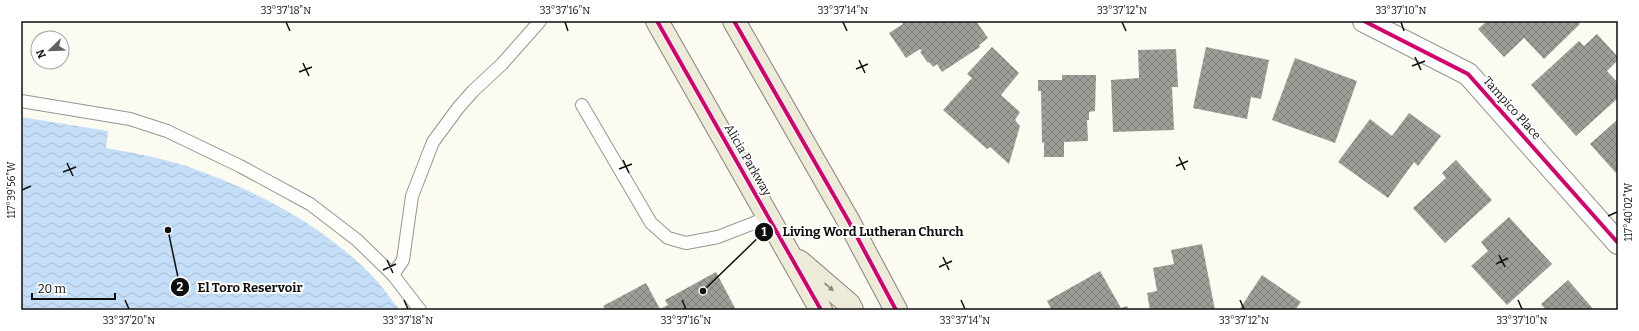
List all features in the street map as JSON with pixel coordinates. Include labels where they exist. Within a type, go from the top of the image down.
[{"type":"main road","name":"Alicia Parkway","points":[[657,21],[821,310]]},
{"type":"main road","points":[[734,21],[848,220],[896,310]]},
{"type":"main road","points":[[789,252],[849,304],[852,310]]},
{"type":"street","name":"Tampico Place","points":[[1364,21],[1468,74],[1618,243]]},
{"type":"lane","points":[[393,275],[403,260],[412,196],[434,142],[458,108],[473,91],[502,64],[540,21]]},
{"type":"lane","points":[[21,101],[130,119],[167,131],[240,166],[310,204],[357,240],[393,275],[420,310]]},
{"type":"lane","points":[[582,105],[651,223],[668,238],[686,243],[718,238],[769,217]]},
{"type":"water","points":[[21,117],[108,131],[106,148],[158,158],[189,167],[266,199],[314,228],[336,244],[377,281],[400,310],[21,310]]},
{"type":"building","points":[[976,21],[988,38],[979,45],[980,47],[942,72],[937,64],[933,67],[929,62],[928,63],[920,52],[922,51],[920,49],[906,58],[889,33],[903,24],[902,22]]},
{"type":"building","points":[[1487,21],[1582,21],[1544,59],[1524,38],[1504,57],[1478,29]]},
{"type":"building","points":[[1597,34],[1618,57],[1618,60],[1607,71],[1618,83],[1618,98],[1576,136],[1531,85],[1579,41],[1584,46]]},
{"type":"building","points":[[992,47],[1019,73],[1001,95],[1020,112],[1015,120],[1020,126],[1009,164],[990,147],[987,149],[943,110],[972,78],[967,74]]},
{"type":"building","points":[[1206,47],[1269,60],[1261,99],[1251,97],[1247,119],[1193,108]]},
{"type":"building","points":[[1176,49],[1178,87],[1172,87],[1174,130],[1113,132],[1111,80],[1139,78],[1138,50]]},
{"type":"building","points":[[1295,58],[1357,81],[1335,143],[1272,120]]},
{"type":"building","points":[[1062,75],[1096,75],[1095,111],[1089,112],[1089,120],[1087,120],[1088,141],[1064,142],[1064,157],[1044,157],[1044,142],[1042,143],[1041,91],[1038,91],[1038,80],[1062,80]]},
{"type":"building","points":[[1409,113],[1441,136],[1418,166],[1414,162],[1388,198],[1338,162],[1370,119],[1392,136]]},
{"type":"building","points":[[1617,120],[1618,171],[1616,173],[1590,144]]},
{"type":"building","points":[[1456,160],[1492,200],[1445,243],[1413,208],[1446,178],[1442,173]]},
{"type":"building","points":[[1509,217],[1552,264],[1507,305],[1471,266],[1488,251],[1481,242]]},
{"type":"building","points":[[1202,244],[1215,310],[1150,310],[1147,293],[1157,291],[1153,268],[1174,264],[1171,250]]},
{"type":"building","points":[[1100,271],[1121,308],[1127,306],[1129,310],[1052,310],[1047,301]]},
{"type":"building","points":[[716,272],[736,310],[606,310],[603,306],[646,283],[660,309],[668,305],[665,300]]},
{"type":"building","points":[[1262,275],[1301,302],[1295,310],[1239,310]]},
{"type":"building","points":[[1568,280],[1594,310],[1546,310],[1541,304]]},
{"type":"cycle path","points":[[657,21],[821,310]]},
{"type":"cycle path","points":[[734,21],[848,220],[896,310]]},
{"type":"cycle path","points":[[1364,21],[1468,74],[1618,243]]},
{"type":"place","name":"El Toro Reservoir","points":[[168,230]]},
{"type":"place","name":"Living Word Lutheran Church","points":[[703,291]]}]
